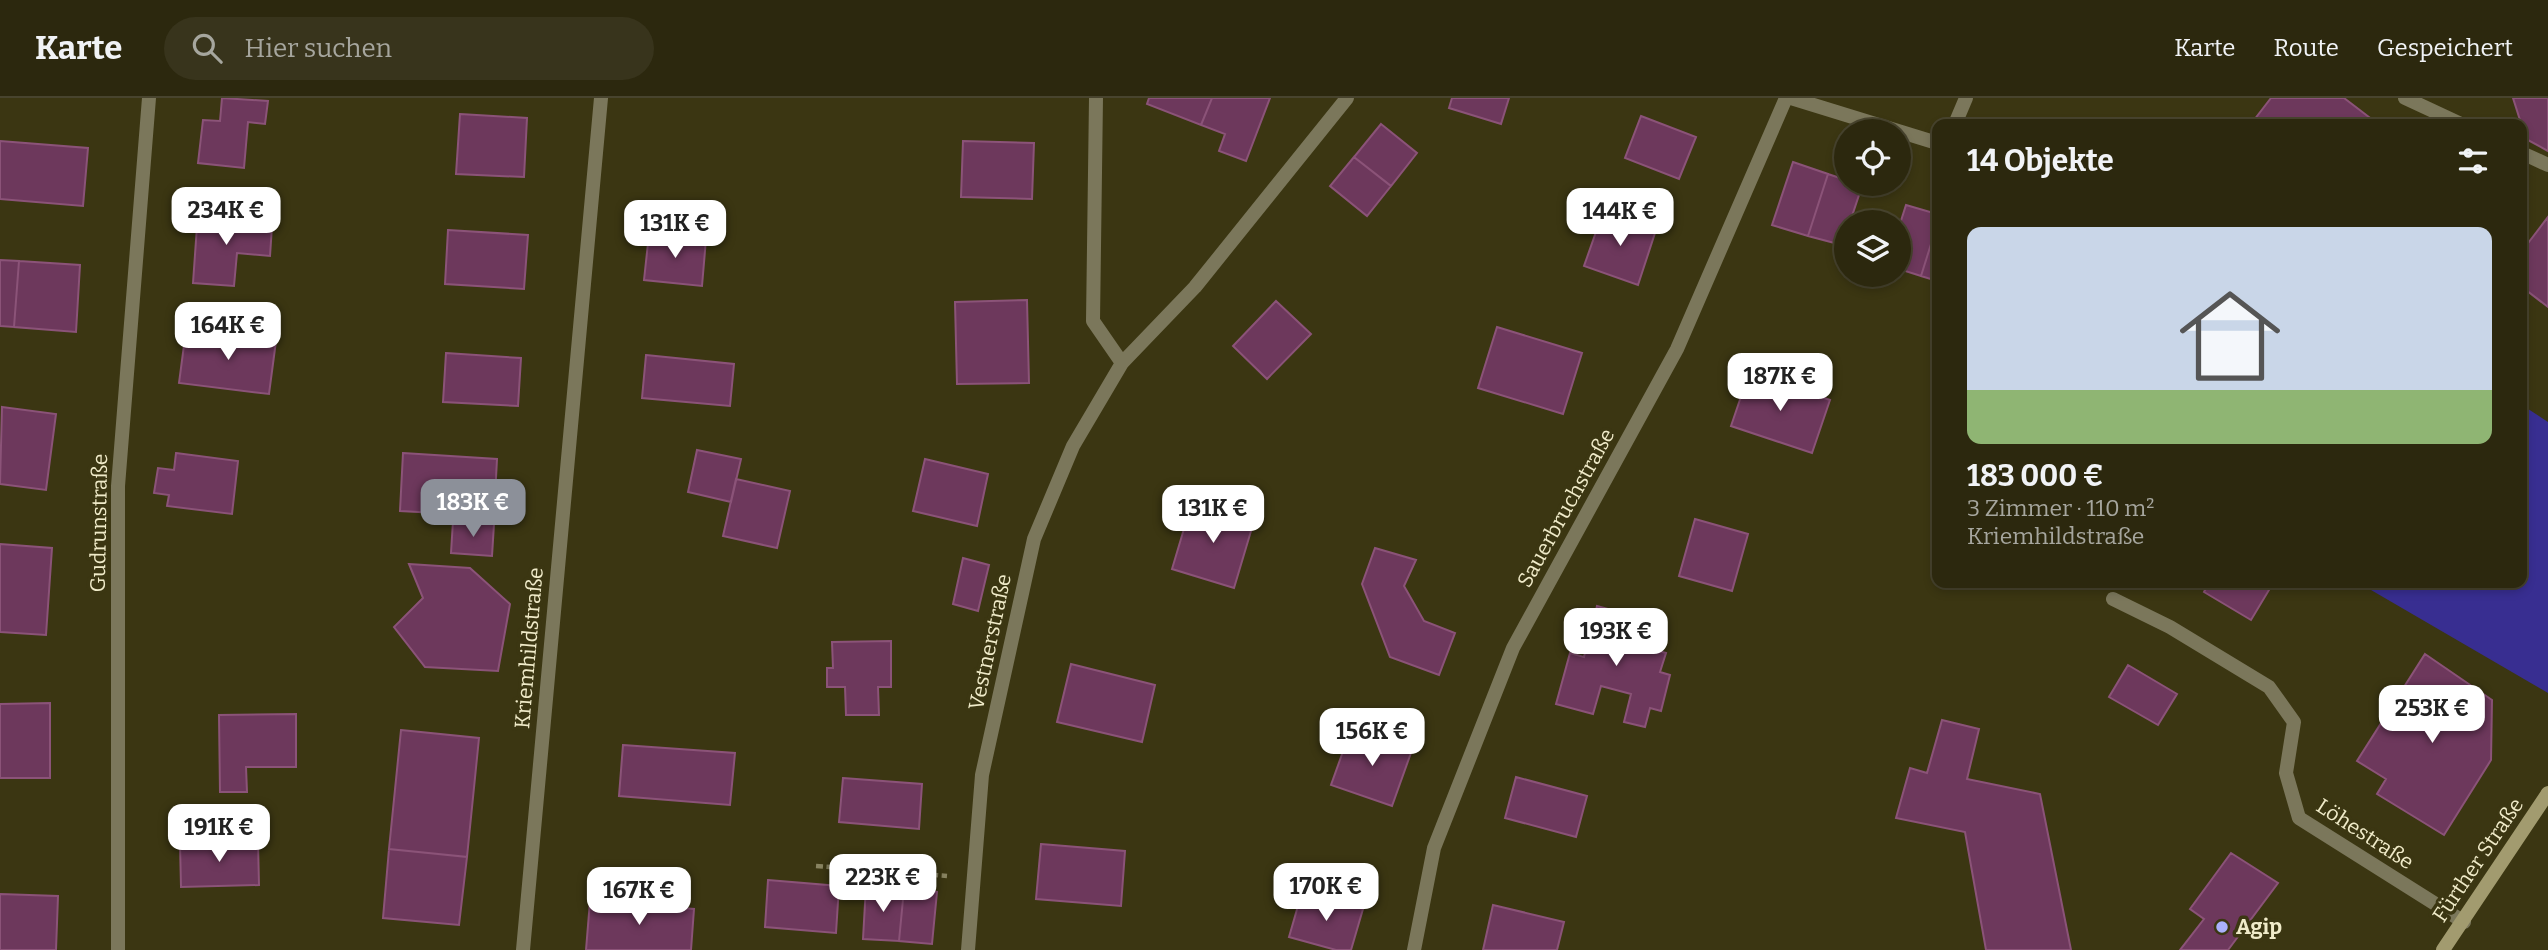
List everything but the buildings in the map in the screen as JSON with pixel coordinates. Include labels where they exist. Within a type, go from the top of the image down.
[{"type":"main road","name":"Fürther Straße","points":[[2443,950],[2548,793]]},
{"type":"street","name":"Gudrunstraße","points":[[118,950],[118,486],[149,98]]},
{"type":"street","name":"Kriemhildstraße","points":[[523,950],[601,98]]},
{"type":"street","points":[[1096,98],[1093,321],[1122,363]]},
{"type":"street","name":"Vestnerstraße","points":[[968,950],[982,775],[1034,539],[1073,446],[1122,363],[1195,287],[1346,98]]},
{"type":"street","points":[[1788,98],[1932,141]]},
{"type":"street","name":"Sauerbruchstraße","points":[[1414,950],[1434,848],[1513,648],[1677,349],[1788,98]]},
{"type":"street","points":[[1957,119],[1966,98]]},
{"type":"street","points":[[2405,98],[2450,119]]},
{"type":"street","points":[[2527,155],[2548,165]]},
{"type":"street","name":"Löhestraße","points":[[2113,599],[2169,627],[2269,687],[2294,722],[2286,773],[2299,818],[2464,922]]},
{"type":"path","points":[[816,866],[973,878]]},
{"type":"shaded area","points":[[2527,408],[2548,422],[2548,693],[2368,588],[2527,588]]},
{"type":"place","name":"Agip","points":[[2222,927]]}]
